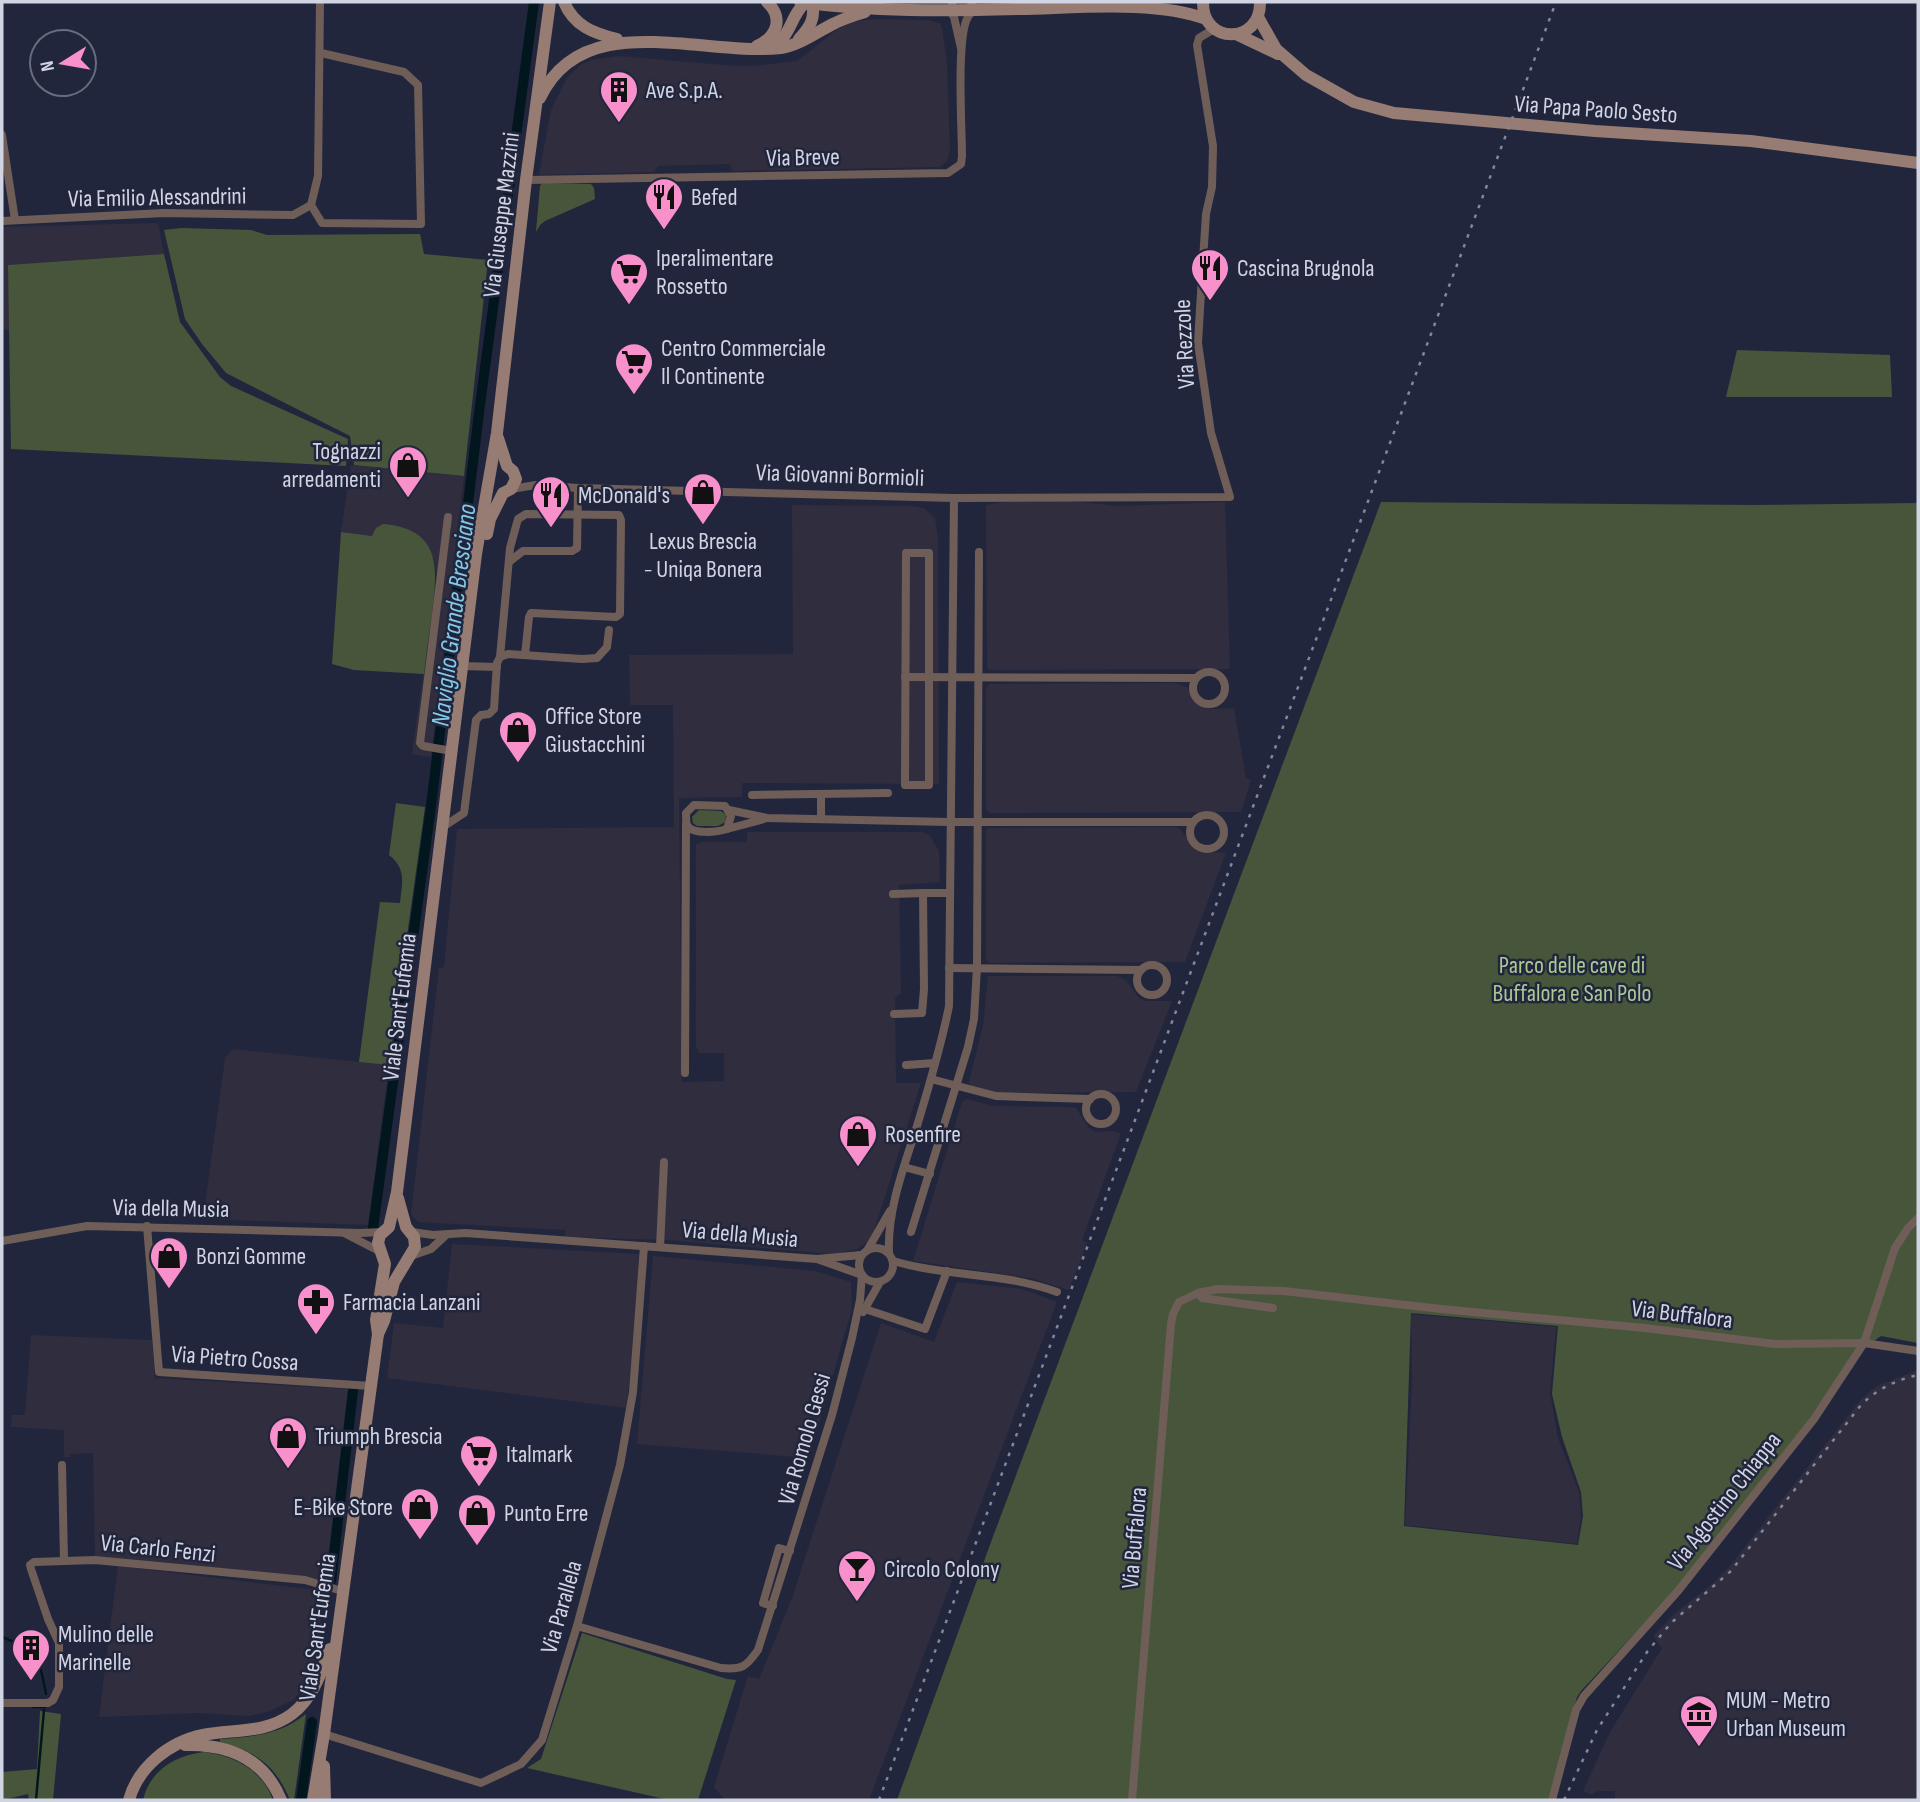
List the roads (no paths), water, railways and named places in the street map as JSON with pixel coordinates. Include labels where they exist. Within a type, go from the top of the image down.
[{"type":"main road","name":"Via Giuseppe Mazzini","points":[[489,477],[497,433],[550,2]]},
{"type":"main road","points":[[564,2],[571,15],[584,28],[601,36],[627,42],[753,48],[783,47],[842,19],[872,10]]},
{"type":"main road","points":[[753,48],[769,40],[776,31],[776,14],[766,2]]},
{"type":"main road","points":[[805,3],[872,10],[973,5],[1151,6],[1167,2]]},
{"type":"main road","points":[[1203,2],[1210,24]]},
{"type":"main road","points":[[1236,34],[1249,28],[1258,17],[1260,2]]},
{"type":"main road","points":[[767,48],[785,38],[797,11],[805,3]]},
{"type":"main road","points":[[796,42],[811,23],[813,13],[805,3]]},
{"type":"main road","name":"Via Papa Paolo Sesto","points":[[1151,6],[1180,9],[1228,34],[1236,34],[1285,57],[1342,96],[1394,113],[1595,131],[1751,141],[1918,163]]},
{"type":"main road","name":"Via Papa Paolo Sesto","points":[[1258,17],[1269,38],[1285,57]]},
{"type":"main road","points":[[535,108],[546,85],[573,57],[598,46],[627,42]]},
{"type":"main road","name":"Via Giuseppe Mazzini","points":[[497,433],[510,468]]},
{"type":"main road","points":[[507,491],[495,491],[489,477],[495,466],[510,468]]},
{"type":"main road","name":"Viale Sant'Eufemia","points":[[472,599],[490,519],[516,479],[510,468]]},
{"type":"main road","name":"Viale Sant'Eufemia","points":[[313,1800],[324,1739],[336,1633],[378,1334],[376,1320],[384,1274],[378,1243],[386,1229],[397,1192],[443,827],[447,750],[463,666],[479,532],[489,477]]},
{"type":"main road","name":"Viale Sant'Eufemia","points":[[378,1334],[394,1282],[415,1247],[397,1192]]},
{"type":"main road","points":[[386,1229],[397,1225],[409,1230]]},
{"type":"main road","points":[[382,1254],[397,1263],[408,1259]]},
{"type":"main road","points":[[129,1800],[135,1783],[147,1767],[177,1745],[203,1735],[253,1730],[279,1722],[302,1705],[318,1681],[336,1633]]},
{"type":"main road","points":[[324,1739],[325,1800]]},
{"type":"main road","points":[[177,1745],[211,1746],[240,1753],[271,1779],[281,1800]]},
{"type":"street","points":[[320,2],[318,176],[311,205],[322,223],[421,224],[418,85],[400,71],[321,53]]},
{"type":"street","points":[[961,48],[965,25],[973,5]]},
{"type":"street","points":[[951,6],[961,48]]},
{"type":"street","name":"Via Rezzole","points":[[954,499],[1230,497],[1211,433],[1198,343],[1206,214],[1212,187],[1213,146],[1196,45],[1210,24]]},
{"type":"street","name":"Via Breve","points":[[526,180],[948,173],[961,164],[962,156],[961,48]]},
{"type":"street","points":[[2,135],[15,220]]},
{"type":"street","name":"Via Emilio Alessandrini","points":[[2,220],[164,214],[293,215],[311,205]]},
{"type":"street","points":[[510,468],[546,485]]},
{"type":"street","points":[[507,491],[527,485],[546,485]]},
{"type":"street","name":"Via Giovanni Bormioli","points":[[546,485],[954,499],[949,1006],[931,1079],[894,1202],[888,1235],[891,1257]]},
{"type":"street","points":[[510,561],[523,551],[575,550],[578,546],[578,488]]},
{"type":"street","points":[[443,827],[464,813],[477,720],[481,715],[489,715],[494,709],[496,667],[500,657],[510,548],[518,519],[523,514],[616,514],[621,517],[621,612],[616,617],[533,612],[529,617],[525,655]]},
{"type":"street","points":[[447,750],[421,745],[420,740],[448,517]]},
{"type":"street","points":[[514,536],[515,543],[523,551]]},
{"type":"street","points":[[911,1233],[957,1087],[974,1019],[977,967],[979,552]]},
{"type":"street","points":[[906,553],[929,553],[929,785],[905,785],[905,677],[906,553]]},
{"type":"street","points":[[500,657],[508,654],[597,658],[607,647],[609,630]]},
{"type":"street","points":[[463,666],[496,667]]},
{"type":"street","points":[[905,677],[1195,678],[1204,672],[1210,672],[1220,676],[1225,686],[1223,696],[1214,703],[1199,702],[1193,693],[1195,678]]},
{"type":"street","points":[[752,795],[888,793]]},
{"type":"street","points":[[821,794],[821,819]]},
{"type":"street","points":[[685,1073],[686,813],[694,805],[721,805],[729,810],[767,818],[949,822],[1194,822],[1208,815],[1219,819],[1224,830],[1222,841],[1213,848],[1198,846],[1191,832],[1194,822]]},
{"type":"street","points":[[727,829],[730,824],[729,810]]},
{"type":"street","points":[[686,824],[694,831],[723,831],[767,818]]},
{"type":"street","points":[[687,844],[694,831]]},
{"type":"street","points":[[894,1014],[922,1013],[923,893]]},
{"type":"street","points":[[892,894],[949,893]]},
{"type":"street","points":[[949,968],[1141,970]]},
{"type":"street","points":[[906,1065],[935,1063]]},
{"type":"street","points":[[931,1079],[996,1096],[1090,1099]]},
{"type":"street","name":"Via della Musia","points":[[660,1247],[664,1162]]},
{"type":"street","points":[[904,1167],[930,1174]]},
{"type":"street","name":"Via Giovanni Bormioli","points":[[865,1252],[894,1202]]},
{"type":"street","name":"Via Agostino Chiappa","points":[[1552,1800],[1576,1710],[1584,1696],[1678,1591],[1814,1419],[1864,1343],[1895,1248],[1918,1218]]},
{"type":"street","name":"Via della Musia","points":[[2,1241],[87,1226],[360,1233],[386,1229]]},
{"type":"street","name":"Via Pietro Cossa","points":[[148,1226],[159,1372],[371,1386]]},
{"type":"street","name":"Via della Musia","points":[[409,1230],[446,1235],[460,1233],[817,1259],[879,1248],[891,1257],[918,1269]]},
{"type":"street","name":"Via della Musia","points":[[341,1231],[382,1254]]},
{"type":"street","points":[[408,1259],[431,1249],[446,1235]]},
{"type":"street","name":"Via Parallela","points":[[324,1739],[481,1783],[507,1772],[530,1756],[541,1740],[576,1626],[620,1465],[633,1392],[644,1246]]},
{"type":"street","points":[[862,1275],[859,1265],[865,1252]]},
{"type":"street","points":[[891,1257],[891,1274]]},
{"type":"street","name":"Via della Musia","points":[[817,1259],[862,1275],[870,1281],[880,1282],[891,1274],[918,1269],[1016,1279],[1057,1292]]},
{"type":"street","points":[[864,1309],[925,1329],[947,1271]]},
{"type":"street","name":"Via Romolo Gessi","points":[[576,1626],[721,1668],[734,1669],[747,1665],[758,1650],[773,1606],[763,1603],[779,1548],[790,1551],[832,1415],[852,1338],[862,1275]]},
{"type":"street","name":"Via Romolo Gessi","points":[[852,1338],[864,1309],[880,1282]]},
{"type":"street","name":"Via Buffalora","points":[[1132,1800],[1171,1324],[1179,1302],[1198,1293],[1218,1289],[1284,1291],[1440,1313],[1645,1328],[1775,1344],[1864,1343],[1918,1351]]},
{"type":"street","points":[[1198,1293],[1202,1298],[1273,1308]]},
{"type":"street","name":"Via Carlo Fenzi","points":[[62,1465],[64,1560],[95,1560],[304,1580],[342,1591]]},
{"type":"street","points":[[2,1703],[48,1703],[53,1700],[59,1687],[59,1643],[30,1565],[34,1562],[64,1560]]},
{"type":"waterway","name":"Naviglio Grande Bresciano","points":[[373,1228],[430,814],[480,405],[534,2]]},
{"type":"waterway","name":"Naviglio Grande Bresciano","points":[[331,1581],[353,1391]]},
{"type":"waterway","points":[[2,1637],[30,1651],[35,1657],[46,1694]]},
{"type":"waterway","points":[[33,1707],[45,1707]]},
{"type":"waterway","points":[[36,1800],[44,1710]]},
{"type":"waterway","name":"Naviglio Grande Bresciano","points":[[301,1800],[312,1722]]},
{"type":"railway","points":[[879,1800],[1556,2]]},
{"type":"railway","points":[[1564,1800],[1597,1730],[1647,1652],[1671,1623],[1731,1571],[1861,1405],[1887,1386],[1918,1375]]},
{"type":"place","name":"Ave S.p.A.","points":[[619,124]]},
{"type":"place","name":"Befed","points":[[664,231]]},
{"type":"place","name":"Cascina Brugnola","points":[[1210,302]]},
{"type":"place","name":"Iperalimentare Rossetto","points":[[629,306]]},
{"type":"place","name":"Centro Commerciale Il Continente","points":[[634,396]]},
{"type":"place","name":"Tognazzi arredamenti","points":[[408,499]]},
{"type":"place","name":"Lexus Brescia - Uniqa Bonera","points":[[703,526]]},
{"type":"place","name":"McDonald's","points":[[551,529]]},
{"type":"place","name":"Office Store Giustacchini","points":[[518,764]]},
{"type":"place","name":"Rosenfire","points":[[858,1168]]},
{"type":"place","name":"Bonzi Gomme","points":[[169,1290]]},
{"type":"place","name":"Farmacia Lanzani","points":[[316,1336]]},
{"type":"place","name":"Triumph Brescia","points":[[288,1470]]},
{"type":"place","name":"Italmark","points":[[479,1488]]},
{"type":"place","name":"E-Bike Store","points":[[420,1541]]},
{"type":"place","name":"Punto Erre","points":[[477,1547]]},
{"type":"place","name":"Circolo Colony","points":[[857,1603]]},
{"type":"place","name":"Mulino delle Marinelle","points":[[31,1682]]},
{"type":"place","name":"MUM - Metro Urban Museum","points":[[1699,1748]]},
{"type":"park label","name":"Parco delle cave di Buffalora e San Polo","points":[[1572,979]]}]
